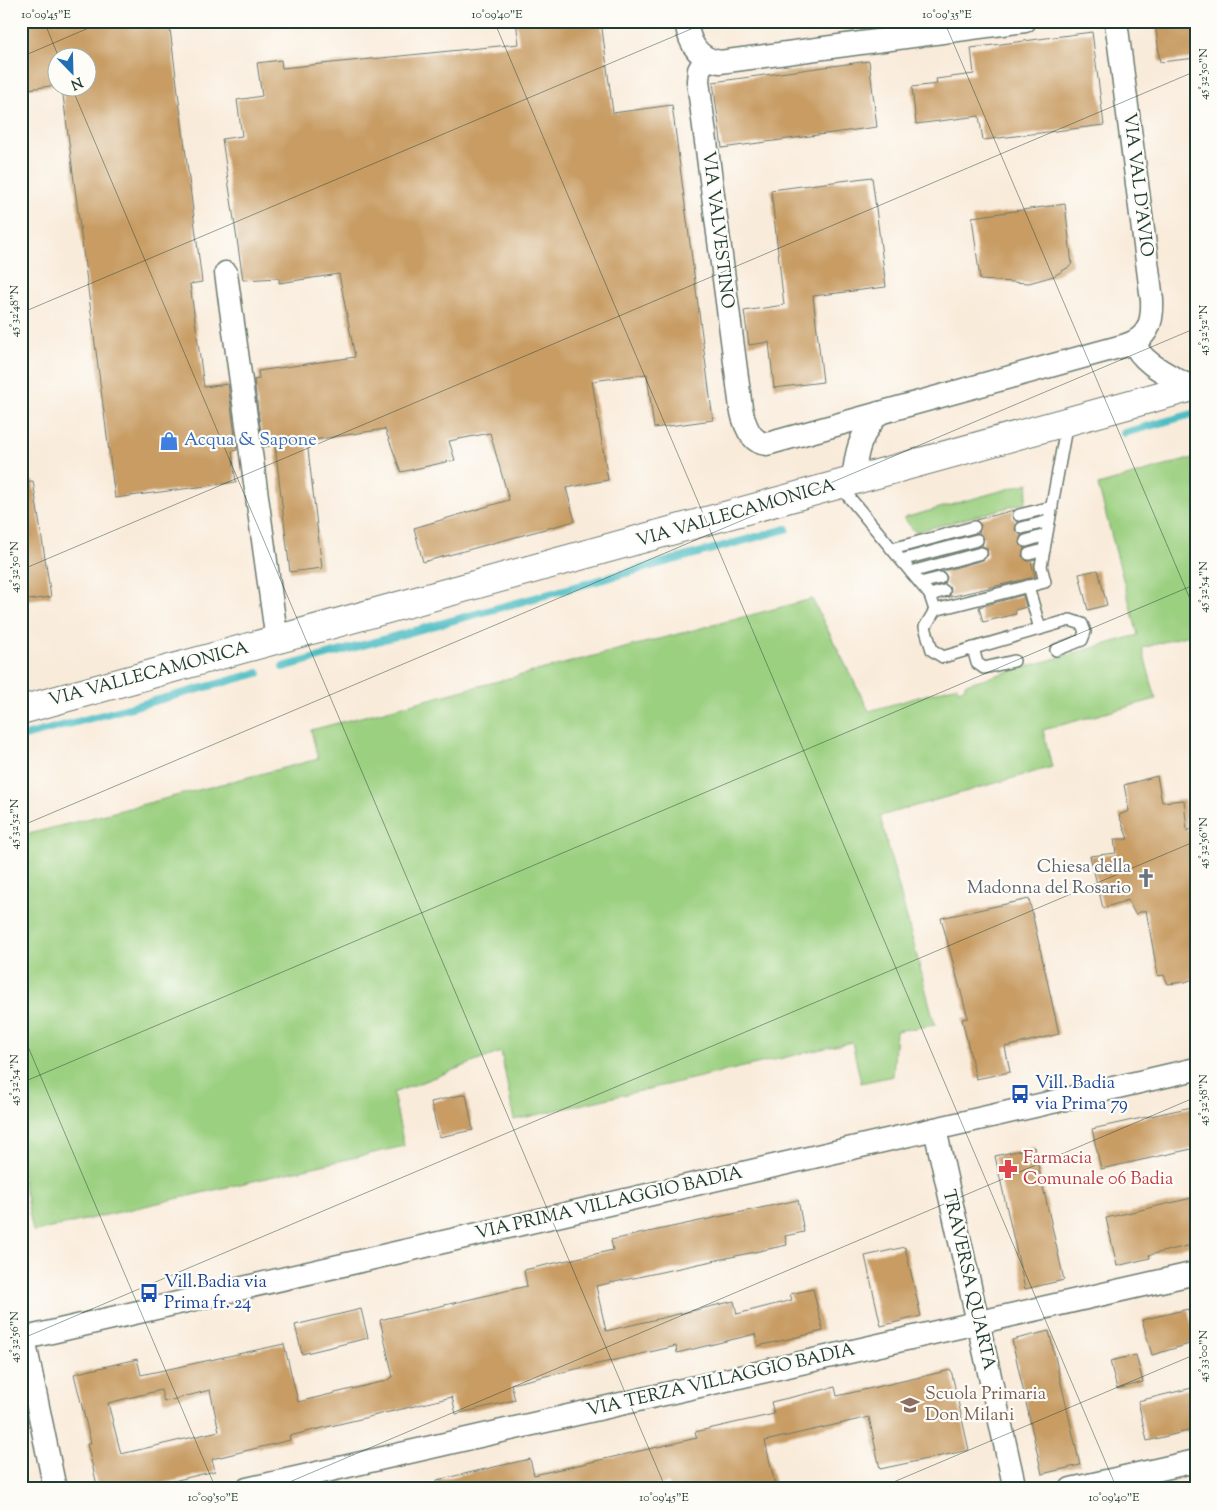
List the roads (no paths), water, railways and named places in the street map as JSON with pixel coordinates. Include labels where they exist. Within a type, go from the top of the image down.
[{"type":"main road","name":"VIA VALLECAMONICA","points":[[21,710],[1193,387]]},
{"type":"street","points":[[686,21],[694,48],[713,61],[728,62],[1025,21]]},
{"type":"street","name":"VIA VAL D'AVIO","points":[[1116,21],[1152,310],[1148,330],[1134,342]]},
{"type":"street","name":"VIA VALVESTINO","points":[[706,58],[699,70],[698,81],[741,408],[746,428],[758,442],[767,444],[879,413]]},
{"type":"street","points":[[226,273],[277,641]]},
{"type":"street","points":[[846,483],[857,450],[869,424],[879,413],[1134,342],[1136,349],[1145,359],[1193,387]]},
{"type":"street","name":"VIA PRIMA VILLAGGIO BADIA","points":[[23,1339],[1196,1069]]},
{"type":"street","name":"TRAVERSA QUARTA","points":[[935,1129],[1015,1489]]},
{"type":"street","name":"VIA TERZA VILLAGGIO BADIA","points":[[247,1489],[1196,1273]]},
{"type":"street","points":[[23,1339],[55,1489]]},
{"type":"street","points":[[1071,1489],[1196,1461]]},
{"type":"lane","points":[[934,610],[1045,582],[1037,567],[1044,550],[1067,422]]},
{"type":"lane","points":[[846,483],[892,549],[930,595],[934,610],[925,627],[932,650],[943,657],[1073,620],[1082,624],[1085,629],[1084,638],[1079,642],[1056,650]]},
{"type":"lane","points":[[1019,515],[1052,507]]},
{"type":"lane","points":[[1022,528],[1049,521]]},
{"type":"lane","points":[[892,549],[974,527]]},
{"type":"lane","points":[[1026,541],[1046,535]]},
{"type":"lane","points":[[901,560],[977,540]]},
{"type":"lane","points":[[1029,554],[1044,550]]},
{"type":"lane","points":[[911,572],[981,553]]},
{"type":"lane","points":[[920,583],[940,578]]},
{"type":"lane","points":[[1028,586],[1040,629]]},
{"type":"lane","points":[[930,595],[944,591]]},
{"type":"lane","points":[[973,648],[977,663],[984,668],[1014,661]]},
{"type":"waterway","points":[[1124,433],[1196,413]]},
{"type":"waterway","points":[[283,667],[786,529]]},
{"type":"waterway","points":[[21,737],[258,673]]},
{"type":"place","name":"Acqua & Sapone","points":[[169,441]]},
{"type":"place","name":"Chiesa della Madonna del Rosario","points":[[1146,878]]},
{"type":"place","name":"Vill. Badia via Prima 79","points":[[1020,1094]]},
{"type":"place","name":"Farmacia Comunale 06 Badia","points":[[1008,1169]]},
{"type":"place","name":"Vill.Badia via Prima fr. 24","points":[[149,1293]]},
{"type":"place","name":"Scuola Primaria Don Milani","points":[[910,1405]]}]
